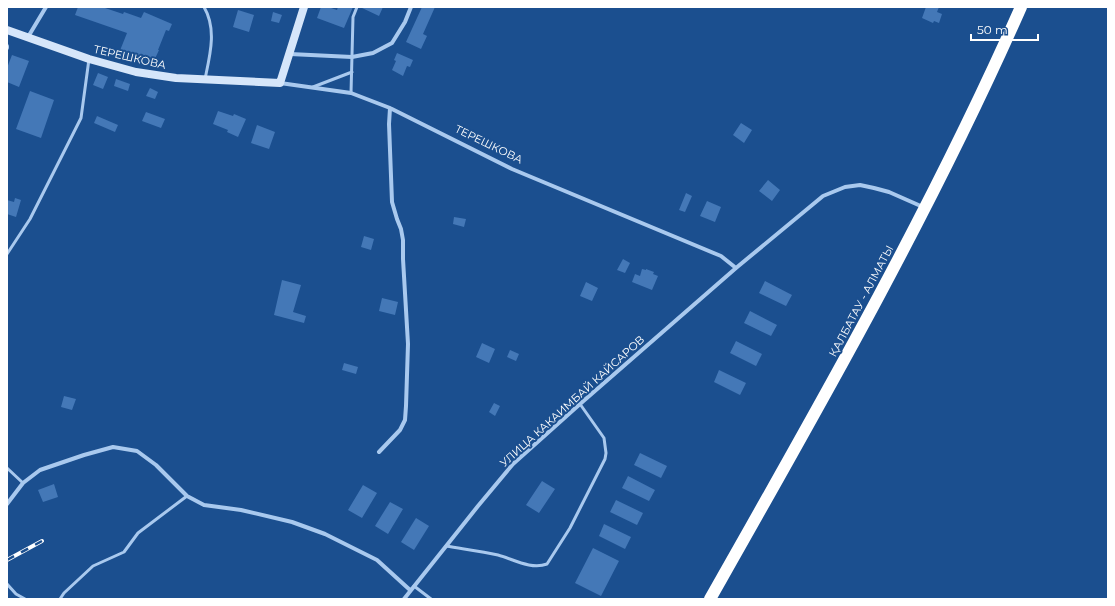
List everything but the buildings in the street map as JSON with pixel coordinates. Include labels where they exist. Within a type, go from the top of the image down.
[{"type":"highway","name":"ҚАЛБАТАУ - АЛМАТЫ","points":[[710,599],[831,384],[926,208],[1006,42],[1021,7]]},
{"type":"street","points":[[28,38],[46,7]]},
{"type":"street","points":[[280,83],[304,7]]},
{"type":"street","points":[[289,54],[352,58],[373,53],[392,43],[405,22],[411,7]]},
{"type":"street","name":"ТЕРЕШКОВА","points":[[7,30],[88,59],[136,72],[176,78],[280,83],[351,93],[390,108],[512,169],[721,256],[736,268]]},
{"type":"street","points":[[380,452],[400,430],[405,420],[407,391],[408,344],[403,240],[392,202],[389,124],[390,108]]},
{"type":"street","points":[[736,268],[823,196],[845,188],[860,185],[874,188],[889,192],[926,208]]},
{"type":"street","name":"УЛИЦА КАКАИМБАЙ КАЙСАРОВ","points":[[404,599],[513,464],[736,268]]},
{"type":"street","points":[[7,504],[23,483],[40,470],[113,447],[137,450],[156,465],[187,496],[204,505],[241,510],[292,522],[325,534],[377,560],[410,590]]},
{"type":"lane","points":[[204,7],[209,16],[212,29],[211,52],[205,79]]},
{"type":"lane","points":[[351,93],[353,17],[357,7]]},
{"type":"lane","points":[[7,254],[30,219],[80,118],[88,59]]},
{"type":"lane","points":[[313,87],[352,72]]},
{"type":"lane","points":[[446,546],[498,555],[514,561],[532,565],[541,566],[547,564],[570,528],[605,459],[606,453],[604,438],[580,404]]},
{"type":"lane","points":[[7,468],[23,483]]},
{"type":"lane","points":[[60,599],[64,593],[93,566],[124,552],[138,533],[187,496]]},
{"type":"lane","points":[[7,584],[16,594],[25,599]]},
{"type":"lane","points":[[414,586],[431,599]]},
{"type":"railway","points":[[7,560],[42,541]]}]
